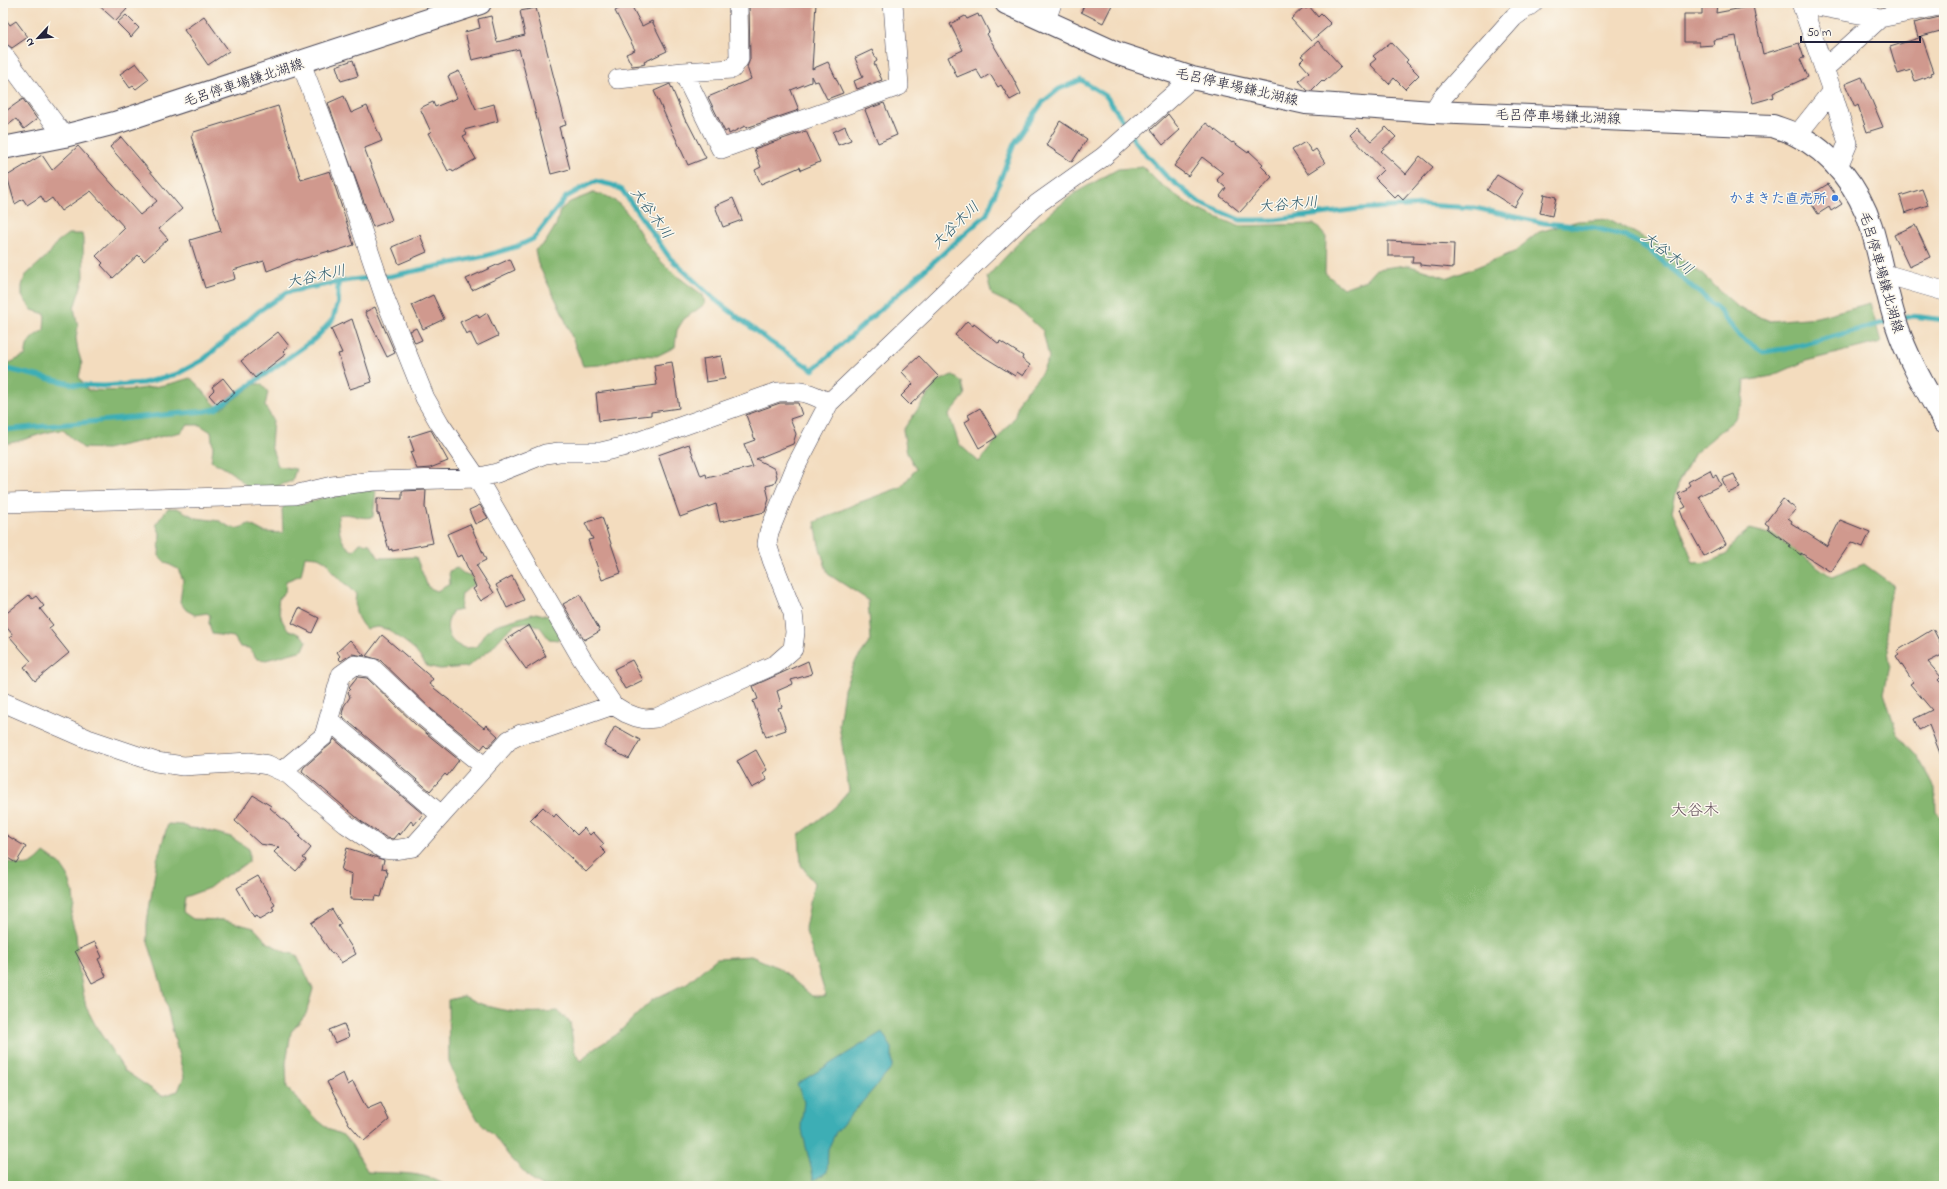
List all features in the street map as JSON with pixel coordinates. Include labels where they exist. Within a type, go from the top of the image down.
[{"type":"main road","name":"毛呂停車場鎌北湖線","points":[[3,148],[64,136],[115,123],[480,3]]},
{"type":"main road","name":"毛呂停車場鎌北湖線","points":[[1006,3],[1049,11],[1116,53],[1192,78],[1306,103],[1433,112],[1773,126],[1797,135],[1822,152],[1851,184],[1864,207],[1871,226],[1894,318],[1915,368],[1944,421]]},
{"type":"street","points":[[618,79],[683,72],[732,69],[739,59],[738,3]]},
{"type":"street","points":[[683,72],[721,149],[899,86],[893,3]]},
{"type":"street","points":[[1433,112],[1441,99],[1514,17],[1533,3]]},
{"type":"street","points":[[1837,169],[1848,143],[1832,91],[1801,3],[1874,13],[1944,4]]},
{"type":"street","points":[[1824,69],[1874,13]]},
{"type":"street","points":[[3,54],[64,136]]},
{"type":"street","points":[[300,63],[337,157],[381,288],[425,398],[440,424],[477,478],[582,659],[613,705],[626,714],[636,718],[645,719],[656,718],[776,664],[793,649],[795,632],[793,613],[767,544],[769,532],[796,466],[829,403],[1037,204],[1103,157],[1192,78]]},
{"type":"street","points":[[1797,135],[1832,91]]},
{"type":"street","points":[[1884,277],[1892,276],[1944,291]]},
{"type":"street","points":[[3,503],[294,495],[332,486],[374,481],[477,478],[497,473],[545,454],[559,452],[601,452],[626,446],[778,392],[797,390],[810,393],[829,403]]},
{"type":"street","points":[[282,771],[324,736],[330,721],[341,675],[355,665],[372,668],[424,717],[485,767]]},
{"type":"street","points":[[3,702],[88,739],[156,762],[184,766],[249,762],[268,765],[282,771],[346,824],[383,849],[393,850],[413,847],[509,740],[521,734],[544,729],[613,705]]},
{"type":"street","points":[[330,721],[440,816]]},
{"type":"green space","points":[[1143,167],[1159,183],[1194,208],[1238,226],[1315,224],[1326,237],[1325,273],[1343,288],[1366,280],[1376,269],[1407,265],[1449,278],[1514,252],[1539,232],[1578,221],[1609,219],[1665,249],[1696,269],[1739,308],[1770,321],[1817,317],[1870,303],[1881,342],[1806,361],[1772,376],[1745,381],[1743,402],[1734,420],[1695,453],[1679,481],[1672,511],[1684,537],[1693,563],[1709,562],[1727,554],[1736,540],[1750,529],[1774,535],[1832,577],[1864,564],[1893,585],[1888,603],[1886,633],[1890,666],[1884,693],[1897,733],[1918,757],[1935,788],[1936,812],[1944,820],[1944,1186],[541,1186],[533,1181],[509,1156],[494,1136],[478,1120],[461,1091],[449,1062],[448,1000],[464,996],[487,1006],[510,1011],[558,1011],[570,1022],[574,1050],[581,1061],[592,1050],[616,1035],[652,1000],[687,983],[717,958],[751,956],[779,968],[812,996],[826,996],[805,928],[814,883],[801,865],[799,835],[834,808],[849,791],[839,725],[844,689],[855,662],[871,640],[868,600],[828,574],[819,545],[815,522],[855,504],[901,487],[916,469],[907,453],[903,430],[937,382],[952,375],[962,382],[965,395],[949,415],[959,444],[979,462],[1014,418],[1020,398],[1040,375],[1049,358],[1043,331],[1017,307],[992,295],[987,277],[1033,227],[1075,193],[1118,169]]},
{"type":"green space","points":[[593,193],[605,196],[615,201],[623,208],[649,247],[666,267],[703,295],[705,304],[684,319],[677,330],[675,347],[657,356],[634,355],[600,365],[583,366],[562,312],[538,264],[535,250],[545,243],[556,225],[560,210],[570,202]]},
{"type":"green space","points":[[68,234],[82,234],[83,239],[84,277],[74,308],[78,326],[76,338],[82,364],[79,377],[87,390],[113,391],[139,389],[165,385],[190,378],[220,409],[255,384],[261,384],[268,392],[265,406],[273,420],[271,446],[278,466],[296,469],[292,481],[269,489],[249,489],[232,473],[211,461],[213,448],[211,432],[200,425],[187,425],[181,432],[106,449],[83,448],[63,430],[48,432],[3,444],[3,366],[26,355],[27,346],[30,340],[44,330],[45,314],[32,310],[22,296],[22,286],[25,276],[49,254],[57,242]]},
{"type":"green space","points":[[351,490],[376,490],[373,517],[363,518],[348,514],[338,515],[342,540],[348,548],[353,551],[360,543],[370,544],[379,558],[416,557],[428,587],[437,591],[450,584],[449,571],[457,568],[463,573],[475,577],[475,583],[462,594],[460,610],[452,612],[449,617],[447,627],[448,632],[453,641],[457,644],[465,648],[476,647],[486,632],[496,625],[536,613],[548,616],[561,634],[558,640],[549,639],[540,627],[528,622],[516,624],[506,632],[490,650],[467,667],[440,669],[427,666],[412,647],[389,630],[378,627],[366,629],[362,625],[356,613],[356,594],[333,573],[327,562],[318,557],[305,556],[301,575],[286,581],[285,592],[279,598],[278,605],[282,620],[287,629],[301,635],[307,641],[303,650],[266,660],[257,659],[249,648],[240,647],[234,637],[212,634],[209,623],[210,615],[207,613],[195,615],[186,610],[180,602],[183,580],[178,569],[166,563],[159,556],[160,533],[156,524],[168,508],[177,508],[196,518],[220,521],[237,529],[249,524],[264,532],[283,533],[282,509],[287,502],[300,504],[308,503],[326,496],[335,497]]},
{"type":"green space","points":[[168,824],[202,829],[231,837],[249,849],[249,862],[219,880],[209,888],[185,897],[183,912],[193,919],[224,920],[254,928],[267,942],[285,952],[297,955],[313,989],[306,1014],[291,1032],[286,1063],[287,1088],[315,1118],[330,1130],[343,1135],[352,1145],[368,1172],[419,1175],[428,1177],[446,1186],[3,1186],[3,860],[25,866],[30,865],[44,853],[60,864],[68,876],[73,892],[74,905],[71,918],[76,934],[79,970],[86,1007],[97,1028],[125,1071],[162,1096],[178,1091],[184,1077],[161,983],[147,939],[147,922],[157,860]]},
{"type":"water","points":[[882,1032],[892,1048],[892,1068],[836,1132],[828,1149],[827,1172],[814,1180],[801,1126],[804,1102],[797,1084]]},
{"type":"building","points":[[96,3],[122,3],[127,9],[116,21]]},
{"type":"building","points":[[630,3],[642,26],[652,21],[667,51],[644,62],[645,64],[632,66],[626,54],[635,50],[615,11]]},
{"type":"building","points":[[749,3],[816,3],[812,69],[828,62],[843,93],[827,99],[818,81],[814,82],[811,76],[811,82],[791,90],[799,110],[746,128],[745,126],[729,134],[728,130],[725,132],[708,97],[751,79],[747,67],[750,59]]},
{"type":"building","points":[[1085,3],[1113,3],[1103,23],[1081,12]]},
{"type":"building","points":[[1702,3],[1717,3],[1716,13],[1753,6],[1763,54],[1799,43],[1804,58],[1800,59],[1808,77],[1773,93],[1774,97],[1753,103],[1740,59],[1736,36],[1713,40],[1714,45],[1699,46],[1699,42],[1684,42],[1684,14],[1702,14]]},
{"type":"building","points":[[1309,6],[1318,17],[1321,14],[1331,24],[1311,41],[1291,19],[1304,7],[1306,9]]},
{"type":"building","points":[[536,8],[566,125],[559,127],[570,169],[551,174],[519,49],[472,60],[465,32],[480,28],[478,19],[491,16],[497,42],[525,35],[520,11]]},
{"type":"building","points":[[978,14],[979,17],[981,16],[989,32],[987,34],[1021,94],[1010,100],[1001,85],[998,87],[990,74],[982,79],[976,69],[957,77],[948,57],[963,50],[950,24],[965,16],[967,19]]},
{"type":"building","points":[[3,15],[10,25],[16,21],[28,37],[12,48],[3,42]]},
{"type":"building","points":[[126,15],[139,28],[131,37],[117,23]]},
{"type":"building","points":[[204,16],[229,51],[208,65],[184,30]]},
{"type":"building","points":[[1944,16],[1944,30],[1918,37],[1914,23]]},
{"type":"building","points":[[1922,37],[1934,72],[1931,73],[1932,75],[1915,81],[1911,70],[1898,74],[1890,47]]},
{"type":"building","points":[[1318,41],[1341,66],[1324,82],[1322,80],[1311,91],[1308,91],[1299,81],[1309,72],[1300,62],[1304,58],[1301,56]]},
{"type":"building","points":[[1391,42],[1408,60],[1406,62],[1419,75],[1405,89],[1394,78],[1389,84],[1370,64],[1376,59],[1373,56]]},
{"type":"building","points":[[872,50],[877,61],[874,63],[882,80],[857,89],[854,81],[863,77],[855,58]]},
{"type":"building","points":[[353,60],[358,76],[341,81],[336,66]]},
{"type":"building","points":[[136,63],[149,79],[136,89],[133,86],[130,88],[120,74]]},
{"type":"building","points":[[459,71],[476,109],[494,104],[498,121],[464,130],[467,134],[463,136],[476,159],[453,172],[451,169],[448,171],[428,133],[431,132],[420,108],[433,102],[435,107],[457,98],[448,76]]},
{"type":"building","points":[[1862,77],[1883,127],[1867,132],[1858,105],[1855,107],[1845,84]]},
{"type":"building","points":[[670,84],[686,122],[687,121],[706,158],[688,165],[654,91]]},
{"type":"building","points":[[344,96],[351,113],[367,106],[382,141],[365,148],[365,150],[392,220],[373,227],[328,103]]},
{"type":"building","points":[[23,99],[37,119],[24,129],[16,119],[3,129],[3,113]]},
{"type":"building","points":[[884,103],[897,135],[878,143],[865,110]]},
{"type":"building","points":[[278,106],[301,180],[330,171],[354,245],[329,253],[329,251],[299,260],[298,259],[267,271],[264,261],[233,270],[235,279],[205,288],[190,240],[221,231],[191,136],[194,132]]},
{"type":"building","points":[[1168,114],[1180,130],[1163,145],[1151,130]]},
{"type":"building","points":[[1060,121],[1087,139],[1072,162],[1046,145]]},
{"type":"building","points":[[1206,123],[1232,143],[1233,142],[1248,153],[1249,151],[1263,164],[1261,166],[1272,177],[1240,212],[1220,196],[1226,188],[1217,180],[1223,173],[1202,157],[1188,176],[1174,166]]},
{"type":"building","points":[[845,126],[851,140],[838,145],[833,132]]},
{"type":"building","points":[[1386,127],[1396,137],[1381,151],[1406,174],[1420,156],[1433,167],[1403,200],[1398,195],[1395,198],[1375,178],[1383,170],[1350,135],[1357,128],[1371,141]]},
{"type":"building","points":[[806,131],[820,162],[801,170],[800,167],[761,184],[755,170],[761,167],[754,149]]},
{"type":"building","points":[[121,137],[182,209],[159,229],[168,239],[144,261],[138,255],[113,278],[101,265],[103,263],[96,256],[125,228],[91,191],[61,211],[52,198],[45,203],[41,196],[27,205],[23,199],[15,204],[7,176],[42,155],[52,170],[78,146],[140,215],[157,201],[110,147]]},
{"type":"building","points":[[1305,142],[1312,152],[1316,149],[1325,163],[1308,174],[1292,150]]},
{"type":"building","points":[[1497,175],[1524,191],[1514,207],[1487,190]]},
{"type":"building","points":[[1828,184],[1842,204],[1831,211],[1829,207],[1818,214],[1807,197]]},
{"type":"building","points":[[1922,189],[1928,205],[1905,213],[1900,196]]},
{"type":"building","points":[[1544,194],[1556,197],[1552,216],[1540,213]]},
{"type":"building","points":[[733,198],[742,220],[723,227],[715,206]]},
{"type":"building","points":[[1915,225],[1930,257],[1909,267],[1894,235]]},
{"type":"building","points":[[420,235],[427,252],[399,264],[392,247]]},
{"type":"building","points":[[1388,241],[1454,244],[1453,268],[1412,263],[1413,256],[1388,256]]},
{"type":"building","points":[[510,259],[515,270],[472,290],[466,279]]},
{"type":"building","points":[[433,295],[444,319],[423,329],[412,305]]},
{"type":"building","points":[[375,307],[395,353],[387,357],[365,312]]},
{"type":"building","points":[[487,313],[498,336],[477,346],[470,332],[466,334],[460,322],[477,314],[479,318]]},
{"type":"building","points":[[352,319],[372,382],[350,389],[338,354],[342,353],[331,329]]},
{"type":"building","points":[[967,321],[973,326],[974,324],[999,344],[1000,341],[1023,356],[1022,359],[1030,365],[1023,376],[1017,372],[1015,376],[973,350],[955,335]]},
{"type":"building","points":[[416,328],[422,340],[415,343],[410,331]]},
{"type":"building","points":[[278,332],[289,346],[283,351],[286,354],[255,378],[241,361]]},
{"type":"building","points":[[721,356],[725,379],[706,382],[703,359]]},
{"type":"building","points":[[919,356],[939,377],[910,405],[901,396],[913,384],[902,372]]},
{"type":"building","points":[[672,362],[679,408],[651,412],[651,415],[599,421],[596,393],[657,385],[654,365]]},
{"type":"building","points":[[223,378],[235,393],[224,401],[222,399],[217,404],[209,395],[214,390],[212,387]]},
{"type":"building","points":[[780,403],[798,403],[802,415],[790,419],[796,434],[793,444],[756,459],[775,469],[777,477],[774,484],[766,486],[769,499],[765,512],[720,522],[716,504],[680,517],[658,455],[689,444],[701,476],[706,474],[707,478],[753,467],[744,444],[755,440],[746,415]]},
{"type":"building","points":[[980,408],[997,437],[979,448],[965,422],[970,419],[968,415]]},
{"type":"building","points":[[431,430],[448,461],[430,468],[417,469],[410,452],[414,451],[409,437]]},
{"type":"building","points":[[1710,470],[1713,477],[1716,475],[1721,485],[1699,496],[1726,544],[1704,556],[1683,518],[1680,510],[1686,507],[1678,494],[1687,490],[1686,488],[1690,485],[1688,482]]},
{"type":"building","points":[[1734,474],[1740,488],[1728,493],[1722,479]]},
{"type":"building","points":[[426,490],[425,507],[433,543],[392,551],[392,549],[389,550],[379,514],[377,514],[377,498],[402,499],[402,491]]},
{"type":"building","points":[[1783,499],[1796,509],[1788,518],[1792,521],[1791,523],[1827,546],[1840,520],[1870,532],[1863,547],[1851,542],[1831,572],[1801,553],[1801,555],[1789,547],[1790,545],[1768,528],[1769,526],[1765,523]]},
{"type":"building","points":[[480,505],[488,518],[475,524],[469,510]]},
{"type":"building","points":[[602,517],[621,573],[602,580],[588,540],[593,539],[585,523]]},
{"type":"building","points":[[470,524],[486,560],[476,565],[494,593],[481,601],[473,589],[476,587],[462,555],[457,557],[447,534]]},
{"type":"building","points":[[512,576],[524,600],[507,608],[496,585]]},
{"type":"building","points":[[29,595],[32,599],[36,596],[44,606],[40,609],[53,625],[49,628],[69,653],[35,681],[24,667],[31,661],[10,637],[13,635],[3,623],[3,616]]},
{"type":"building","points":[[580,595],[600,631],[584,640],[563,604]]},
{"type":"building","points":[[299,608],[319,618],[312,633],[292,623]]},
{"type":"building","points":[[529,625],[546,656],[526,669],[505,640]]},
{"type":"building","points":[[1933,629],[1944,650],[1944,654],[1928,662],[1941,677],[1938,680],[1944,686],[1943,761],[1929,725],[1919,730],[1914,719],[1932,710],[1910,684],[1913,682],[1896,656],[1899,654],[1897,651]]},
{"type":"building","points":[[382,635],[433,679],[429,684],[484,728],[486,725],[498,736],[488,747],[485,744],[481,749],[431,709],[380,660],[366,656]]},
{"type":"building","points":[[350,640],[365,656],[352,654],[341,661],[338,658],[340,656],[337,652]]},
{"type":"building","points":[[632,660],[643,680],[625,689],[614,669]]},
{"type":"building","points":[[808,661],[812,674],[791,680],[793,684],[777,691],[782,707],[778,708],[786,730],[766,737],[753,701],[758,699],[753,686]]},
{"type":"building","points":[[357,677],[367,678],[416,725],[459,760],[447,776],[445,774],[430,791],[343,717],[344,716],[342,714],[344,706],[350,697],[348,692],[351,689],[349,687]]},
{"type":"building","points":[[615,726],[640,740],[629,759],[604,746]]},
{"type":"building","points":[[334,739],[423,814],[414,825],[411,821],[400,835],[398,833],[393,839],[387,838],[362,822],[302,771],[304,767],[331,744]]},
{"type":"building","points":[[756,750],[767,770],[763,773],[767,780],[752,788],[737,761]]},
{"type":"building","points":[[253,795],[271,806],[270,808],[301,835],[299,837],[311,848],[303,858],[306,860],[296,871],[274,852],[279,847],[260,844],[235,821]]},
{"type":"building","points":[[543,807],[554,817],[556,814],[577,835],[584,828],[590,835],[593,832],[604,844],[600,847],[606,853],[586,872],[530,820]]},
{"type":"building","points":[[3,833],[26,847],[16,863],[3,855]]},
{"type":"building","points":[[347,848],[384,860],[382,868],[387,869],[386,872],[388,872],[381,897],[376,896],[375,900],[350,899],[352,874],[341,870]]},
{"type":"building","points":[[258,876],[275,905],[272,907],[274,911],[260,919],[257,915],[254,917],[237,888]]},
{"type":"building","points":[[332,909],[341,924],[338,926],[356,954],[341,963],[334,953],[332,954],[311,923]]},
{"type":"building","points":[[95,942],[102,957],[98,959],[106,976],[92,983],[75,951]]},
{"type":"building","points":[[344,1024],[349,1037],[335,1043],[329,1030]]},
{"type":"building","points":[[343,1073],[348,1085],[353,1082],[367,1109],[381,1103],[389,1120],[364,1141],[349,1124],[327,1082]]},
{"type":"waterway","name":"大谷木川","points":[[3,368],[76,385],[104,386],[143,383],[177,374],[203,360],[259,311],[287,292],[350,280],[391,276],[485,256],[518,246],[533,239],[566,197],[595,181],[612,185],[622,190],[670,258],[714,299],[769,341],[813,370],[987,214],[1014,144],[1042,103],[1059,89],[1081,80],[1106,96],[1129,129]]},
{"type":"waterway","name":"大谷木川","points":[[1132,137],[1166,176],[1200,203],[1240,220],[1275,220],[1359,209],[1422,205],[1475,208],[1544,223],[1595,228],[1626,236],[1648,249],[1717,308],[1740,337],[1763,352],[1790,348],[1890,321]]},
{"type":"waterway","points":[[3,430],[216,409],[316,338],[333,319],[338,302],[338,283]]},
{"type":"waterway","name":"大谷木川","points":[[1900,319],[1913,316],[1944,320]]},
{"type":"place","name":"かまきた直売所","points":[[1835,198]]},
{"type":"district","name":"大谷木","points":[[1695,809]]}]
